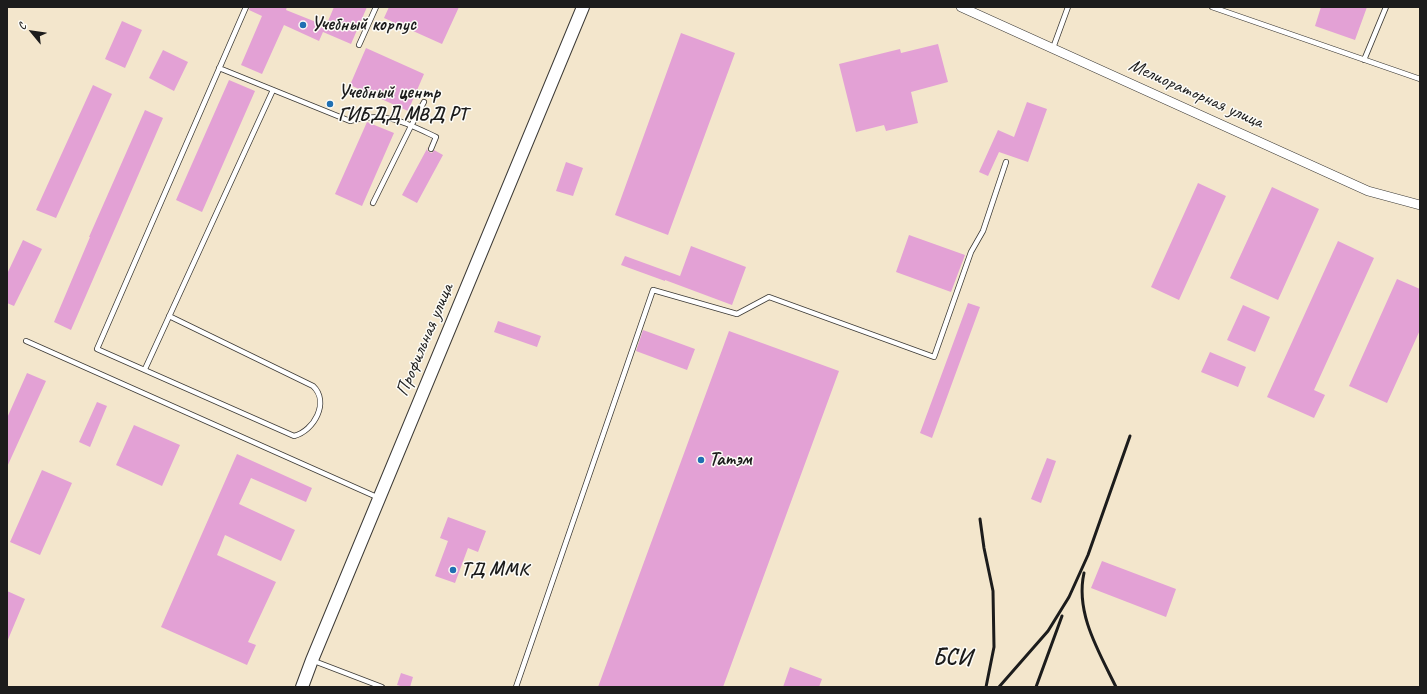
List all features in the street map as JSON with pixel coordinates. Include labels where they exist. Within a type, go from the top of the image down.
[{"type":"street","name":"Профильная улица","points":[[302,687],[378,498],[583,7]]},
{"type":"street","name":"Мелиораторная улица","points":[[961,7],[1368,191],[1420,205]]},
{"type":"lane","points":[[169,316],[313,386],[317,390],[321,401],[318,414],[306,430],[301,434],[294,436],[97,349],[246,7]]},
{"type":"lane","points":[[359,45],[376,7]]},
{"type":"lane","points":[[1053,48],[1068,7]]},
{"type":"lane","points":[[1212,7],[1420,79]]},
{"type":"lane","points":[[1364,60],[1386,7]]},
{"type":"lane","points":[[219,68],[350,121],[370,117],[393,118],[436,137],[431,148]]},
{"type":"lane","points":[[145,369],[273,90]]},
{"type":"lane","points":[[373,203],[424,102]]},
{"type":"lane","points":[[516,687],[653,290],[737,314],[769,297],[934,357],[971,252],[983,231],[1006,162]]},
{"type":"lane","points":[[26,341],[378,498]]},
{"type":"lane","points":[[312,660],[382,687]]},
{"type":"building","points":[[250,7],[287,7],[286,10],[326,26],[334,7],[367,7],[351,44],[323,32],[319,41],[284,25],[262,74],[241,65],[262,16],[249,10]]},
{"type":"building","points":[[389,7],[459,7],[442,44],[384,18]]},
{"type":"building","points":[[1321,7],[1367,7],[1355,40],[1315,26]]},
{"type":"building","points":[[122,21],[142,30],[125,68],[105,59]]},
{"type":"building","points":[[681,33],[735,53],[668,235],[615,215]]},
{"type":"building","points":[[938,44],[948,82],[911,92],[918,123],[886,131],[884,125],[856,132],[839,64],[900,49],[901,53]]},
{"type":"building","points":[[366,48],[424,74],[408,111],[350,85]]},
{"type":"building","points":[[163,50],[188,62],[174,91],[149,78]]},
{"type":"building","points":[[229,80],[255,91],[202,212],[176,200]]},
{"type":"building","points":[[93,85],[112,94],[56,218],[36,210]]},
{"type":"building","points":[[1027,102],[1047,109],[1028,162],[999,152],[988,176],[979,172],[998,130],[1014,137]]},
{"type":"building","points":[[145,110],[163,118],[71,330],[54,322],[89,237]]},
{"type":"building","points":[[367,122],[394,133],[362,206],[335,194]]},
{"type":"building","points":[[428,147],[427,150],[429,152],[432,153],[434,150],[443,155],[417,203],[402,195]]},
{"type":"building","points":[[566,162],[583,168],[573,196],[556,191]]},
{"type":"building","points":[[1198,183],[1226,196],[1179,300],[1151,287]]},
{"type":"building","points":[[1272,187],[1319,209],[1278,300],[1230,278]]},
{"type":"building","points":[[909,235],[965,255],[951,292],[896,272]]},
{"type":"building","points":[[23,240],[42,249],[14,306],[7,303],[7,274]]},
{"type":"building","points":[[1338,241],[1374,258],[1314,390],[1325,395],[1314,418],[1267,397]]},
{"type":"building","points":[[691,246],[746,267],[732,305],[621,265],[625,256],[680,276]]},
{"type":"building","points":[[1397,279],[1420,289],[1420,330],[1387,403],[1349,386]]},
{"type":"building","points":[[968,303],[980,307],[932,438],[920,433]]},
{"type":"building","points":[[1243,305],[1270,317],[1255,352],[1227,340]]},
{"type":"building","points":[[498,321],[541,336],[537,347],[494,332]]},
{"type":"building","points":[[643,330],[695,349],[687,370],[636,351]]},
{"type":"building","points":[[729,331],[839,371],[723,687],[598,687]]},
{"type":"building","points":[[1210,352],[1246,367],[1238,387],[1201,372]]},
{"type":"building","points":[[27,373],[46,381],[7,467],[7,418]]},
{"type":"building","points":[[97,402],[107,406],[90,447],[79,442]]},
{"type":"building","points":[[134,425],[180,445],[162,486],[116,465]]},
{"type":"building","points":[[237,454],[312,488],[306,502],[251,478],[239,504],[295,530],[281,561],[225,535],[217,555],[276,582],[248,642],[256,645],[247,665],[161,627]]},
{"type":"building","points":[[1047,458],[1056,461],[1041,503],[1031,499]]},
{"type":"building","points":[[42,470],[72,483],[40,555],[10,542]]},
{"type":"building","points":[[448,517],[486,531],[478,552],[468,548],[455,583],[435,576],[448,541],[440,538]]},
{"type":"building","points":[[1102,561],[1176,589],[1166,617],[1091,588]]},
{"type":"building","points":[[7,591],[25,599],[7,642]]},
{"type":"building","points":[[790,667],[822,679],[819,687],[783,687]]},
{"type":"building","points":[[401,673],[413,677],[410,687],[397,685]]},
{"type":"railway","points":[[999,687],[1048,631],[1069,597],[1088,555],[1130,436]]},
{"type":"railway","points":[[980,519],[984,548],[993,591],[994,647],[986,687]]},
{"type":"railway","points":[[1084,573],[1082,588],[1083,603],[1090,632],[1116,687]]},
{"type":"railway","points":[[1036,687],[1062,616]]},
{"type":"place","name":"Учебный корпус","points":[[303,25]]},
{"type":"place","name":"Учебный центр ГИБДД МВД РТ","points":[[330,104]]},
{"type":"place","name":"Татэм","points":[[701,460]]},
{"type":"place","name":"ТД ММК","points":[[453,570]]},
{"type":"district","name":"БСИ","points":[[952,658]]}]
